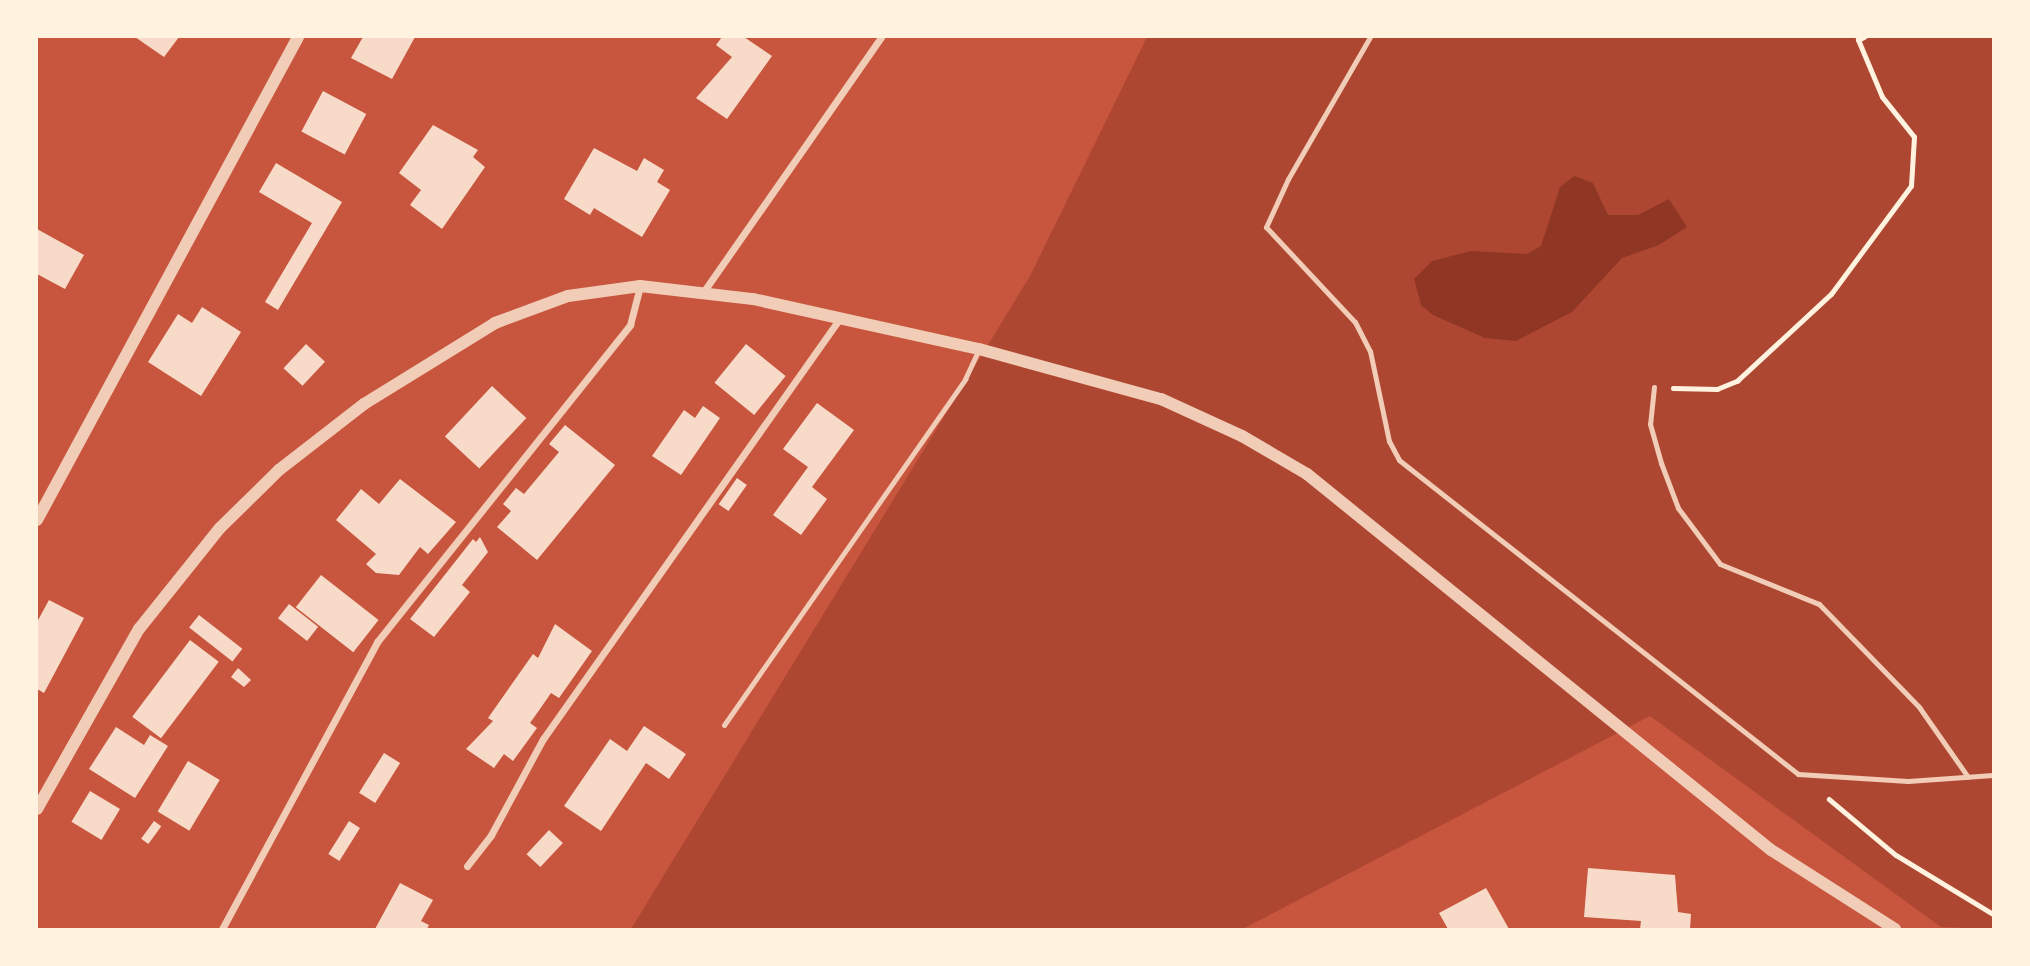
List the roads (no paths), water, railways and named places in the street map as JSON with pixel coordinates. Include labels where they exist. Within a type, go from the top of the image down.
[{"type":"street","points":[[37,520],[298,37]]},
{"type":"street","points":[[704,291],[881,37]]},
{"type":"street","points":[[222,929],[377,642],[630,326],[640,286]]},
{"type":"street","points":[[37,809],[139,629],[220,528],[279,470],[364,404],[495,323],[568,296],[640,286],[704,291],[753,299],[979,349],[1161,400],[1242,436],[1307,474],[1771,850],[1895,929]]},
{"type":"street","points":[[467,866],[491,835],[543,739],[840,318]]},
{"type":"lane","points":[[1370,37],[1288,179],[1266,228],[1355,322],[1370,351],[1394,452],[1417,477],[1798,774],[1908,781],[1993,775]]},
{"type":"lane","points":[[724,724],[965,379],[979,349]]},
{"type":"lane","points":[[1654,387],[1650,424],[1661,463],[1678,508],[1720,564],[1819,604],[1919,707],[1968,777]]}]
